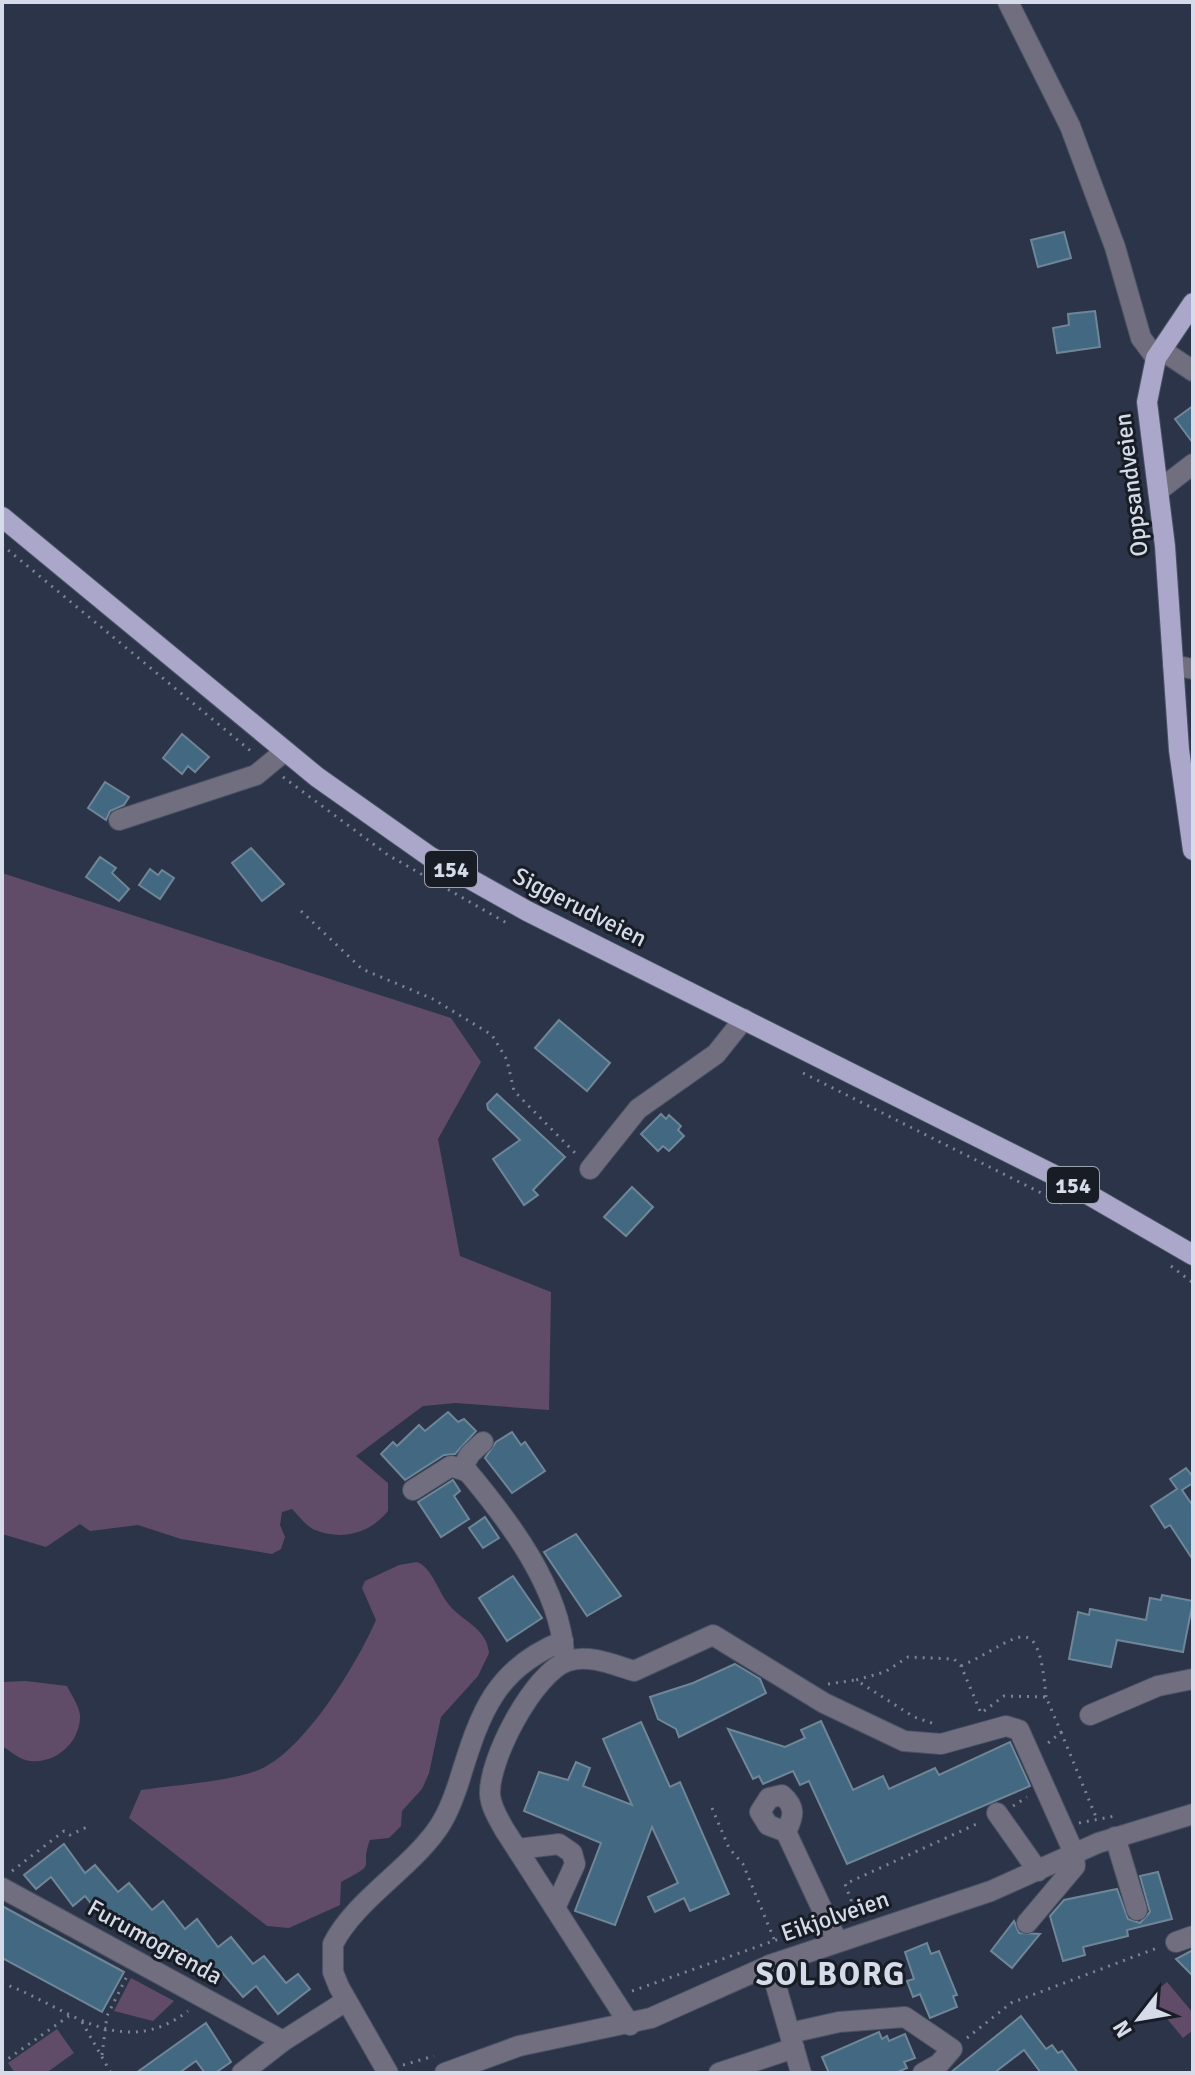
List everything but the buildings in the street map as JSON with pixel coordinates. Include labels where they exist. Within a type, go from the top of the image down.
[{"type":"main road","points":[[1158,354],[1193,303]]},
{"type":"main road","name":"Oppsandveien","points":[[1158,354],[1147,402],[1183,667],[1179,750],[1193,850]]},
{"type":"main road","name":"Siggerudveien","points":[[2,517],[285,751],[374,820],[458,873],[1190,1245]]},
{"type":"street","points":[[1008,2],[1070,126],[1115,247],[1141,338],[1158,354],[1193,371]]},
{"type":"street","points":[[1158,491],[1193,464]]},
{"type":"street","points":[[119,820],[256,775],[285,751]]},
{"type":"street","points":[[590,1169],[638,1109],[716,1054],[744,1019]]},
{"type":"street","points":[[462,1468],[470,1454],[483,1442]]},
{"type":"street","points":[[413,1490],[446,1468],[462,1468]]},
{"type":"street","points":[[462,1468],[527,1556],[559,1616],[564,1662]]},
{"type":"street","points":[[630,2025],[493,1806],[492,1776],[529,1696],[542,1678],[564,1662],[596,1661],[634,1671],[713,1635],[824,1703],[904,1741],[941,1744],[1006,1726],[1019,1730],[1074,1853],[1075,1866],[1027,1923]]},
{"type":"street","points":[[388,2073],[346,2001],[333,1972],[331,1956],[337,1937],[437,1830],[454,1796],[484,1710],[500,1684],[523,1663],[563,1641]]},
{"type":"street","points":[[1090,1715],[1158,1686],[1193,1679]]},
{"type":"street","points":[[997,1813],[1038,1871]]},
{"type":"street","name":"Eikjolveien","points":[[445,2073],[519,2046],[630,2025],[770,1965],[991,1891],[1115,1837],[1193,1814]]},
{"type":"street","points":[[786,1832],[837,1941]]},
{"type":"street","points":[[1115,1837],[1137,1910]]},
{"type":"street","points":[[518,1849],[559,1844],[572,1853],[575,1864],[555,1908]]},
{"type":"street","name":"Furumogrenda","points":[[2,1888],[283,2041]]},
{"type":"street","points":[[770,1965],[801,2073]]},
{"type":"street","points":[[242,2073],[283,2041],[346,2001]]},
{"type":"street","points":[[719,2073],[839,2022],[905,2017],[952,2049],[939,2064],[923,2073]]},
{"type":"path","points":[[301,911],[362,969],[433,999],[492,1035],[507,1060],[516,1094],[590,1169]]},
{"type":"path","points":[[961,1666],[1011,1638],[1020,1635],[1029,1639],[1043,1661],[1046,1697],[1096,1819]]},
{"type":"path","points":[[941,1726],[914,1717],[856,1680],[885,1672],[908,1657],[954,1659],[961,1666],[981,1713]]},
{"type":"path","points":[[971,1720],[1004,1696],[1046,1697]]},
{"type":"path","points":[[1032,1757],[1061,1732]]},
{"type":"path","points":[[848,1917],[851,1900],[845,1884],[904,1854],[941,1842],[1044,1785]]},
{"type":"path","points":[[612,1995],[638,1990],[774,1939],[743,1864],[729,1848],[712,1808]]},
{"type":"path","points":[[2,1879],[64,1831],[70,1835],[87,1827]]},
{"type":"path","points":[[952,2049],[1011,2003],[1184,1939]]},
{"type":"path","points":[[102,2055],[107,2016],[135,1961]]},
{"type":"path","points":[[2,1983],[82,2022],[104,2029],[137,2032],[157,2028],[181,2017],[200,1996]]},
{"type":"path","points":[[2,2063],[69,2016]]},
{"type":"path","points":[[82,2022],[111,2073]]},
{"type":"shaded area","points":[[2,873],[451,1018],[481,1062],[438,1139],[460,1256],[551,1292],[549,1410],[456,1403],[423,1406],[356,1456],[388,1483],[388,1511],[381,1519],[364,1530],[336,1535],[312,1528],[292,1509],[282,1512],[280,1525],[285,1537],[281,1549],[272,1554],[181,1539],[138,1525],[90,1531],[80,1524],[46,1547],[2,1534]]},
{"type":"shaded area","points":[[417,1562],[427,1569],[450,1606],[484,1638],[489,1653],[478,1676],[441,1717],[429,1773],[422,1789],[402,1811],[401,1826],[389,1838],[370,1840],[365,1867],[341,1882],[340,1905],[289,1928],[267,1926],[129,1818],[141,1790],[244,1775],[274,1762],[291,1747],[342,1683],[376,1620],[362,1588],[365,1581],[399,1565]]},
{"type":"shaded area","points":[[26,1681],[67,1686],[77,1704],[79,1725],[72,1742],[49,1759],[26,1760],[2,1746],[2,1682]]},
{"type":"shaded area","points":[[131,1978],[174,2001],[153,2021],[114,2011]]},
{"type":"shaded area","points":[[1167,1982],[1193,2013],[1193,2030],[1183,2038],[1149,1997]]},
{"type":"shaded area","points":[[57,2029],[74,2053],[46,2073],[15,2073],[8,2063]]},
{"type":"district","name":"SOLBORG","points":[[831,1974]]}]
